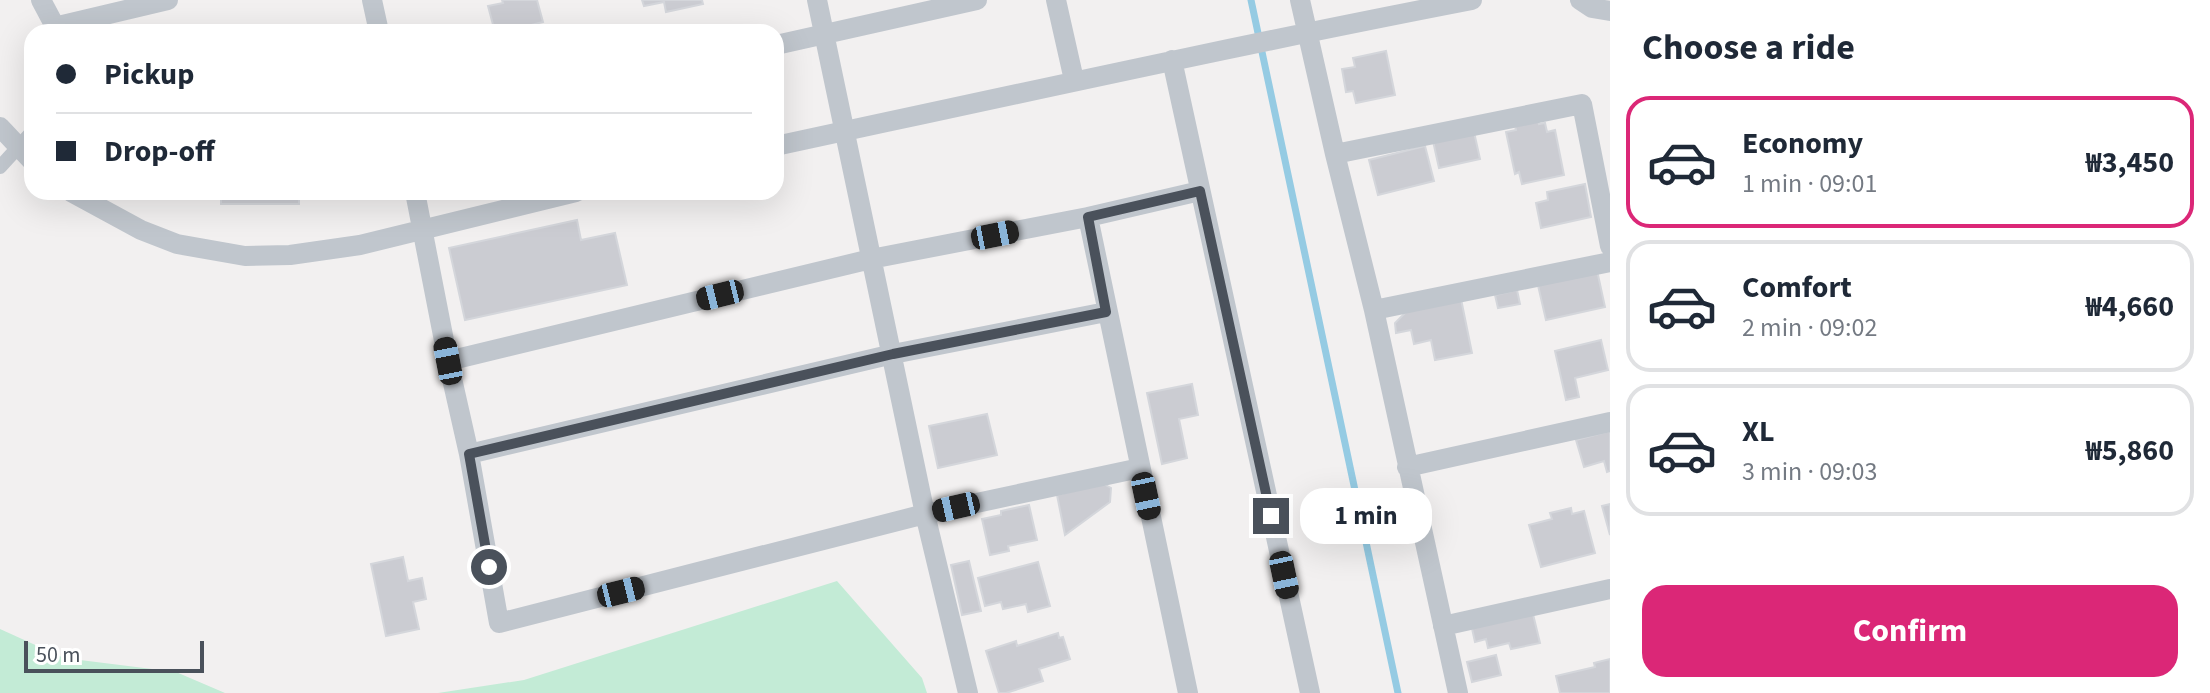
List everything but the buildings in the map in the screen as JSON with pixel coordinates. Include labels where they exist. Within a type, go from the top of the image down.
[{"type":"street","points":[[41,0],[53,24]]},
{"type":"street","points":[[78,24],[168,0]]},
{"type":"street","points":[[372,0],[377,24]]},
{"type":"street","points":[[817,0],[925,514],[968,693]]},
{"type":"street","points":[[784,43],[977,0]]},
{"type":"street","points":[[1056,0],[1074,80]]},
{"type":"street","points":[[1300,0],[1298,34],[1335,154],[1374,310],[1458,693]]},
{"type":"street","points":[[784,144],[1002,99],[1074,80],[1472,0]]},
{"type":"street","points":[[1580,0],[1592,8],[1610,11]]},
{"type":"street","points":[[1172,60],[1310,693]]},
{"type":"street","points":[[1335,154],[1582,104],[1610,246]]},
{"type":"street","points":[[0,127],[24,144]]},
{"type":"street","points":[[0,167],[24,150]]},
{"type":"street","points":[[448,361],[871,259],[1088,217],[1200,191]]},
{"type":"street","points":[[86,200],[141,230],[177,244],[245,256],[290,255],[360,245],[543,200]]},
{"type":"street","points":[[417,200],[469,454],[499,623],[925,514],[1140,468]]},
{"type":"street","points":[[1088,217],[1188,693]]},
{"type":"street","points":[[1374,310],[1610,262]]},
{"type":"street","points":[[469,454],[893,354],[1106,312]]},
{"type":"street","points":[[1407,467],[1610,422]]},
{"type":"street","points":[[1443,626],[1610,589]]},
{"type":"green space","points":[[837,581],[922,678],[927,693],[438,693],[524,680]]},
{"type":"green space","points":[[0,629],[64,658],[176,672],[225,693],[0,693]]},
{"type":"waterway","points":[[1251,0],[1398,693]]},
{"type":"route","points":[[489,567],[469,454],[893,354],[1106,312],[1088,217],[1200,191],[1271,516]]}]
